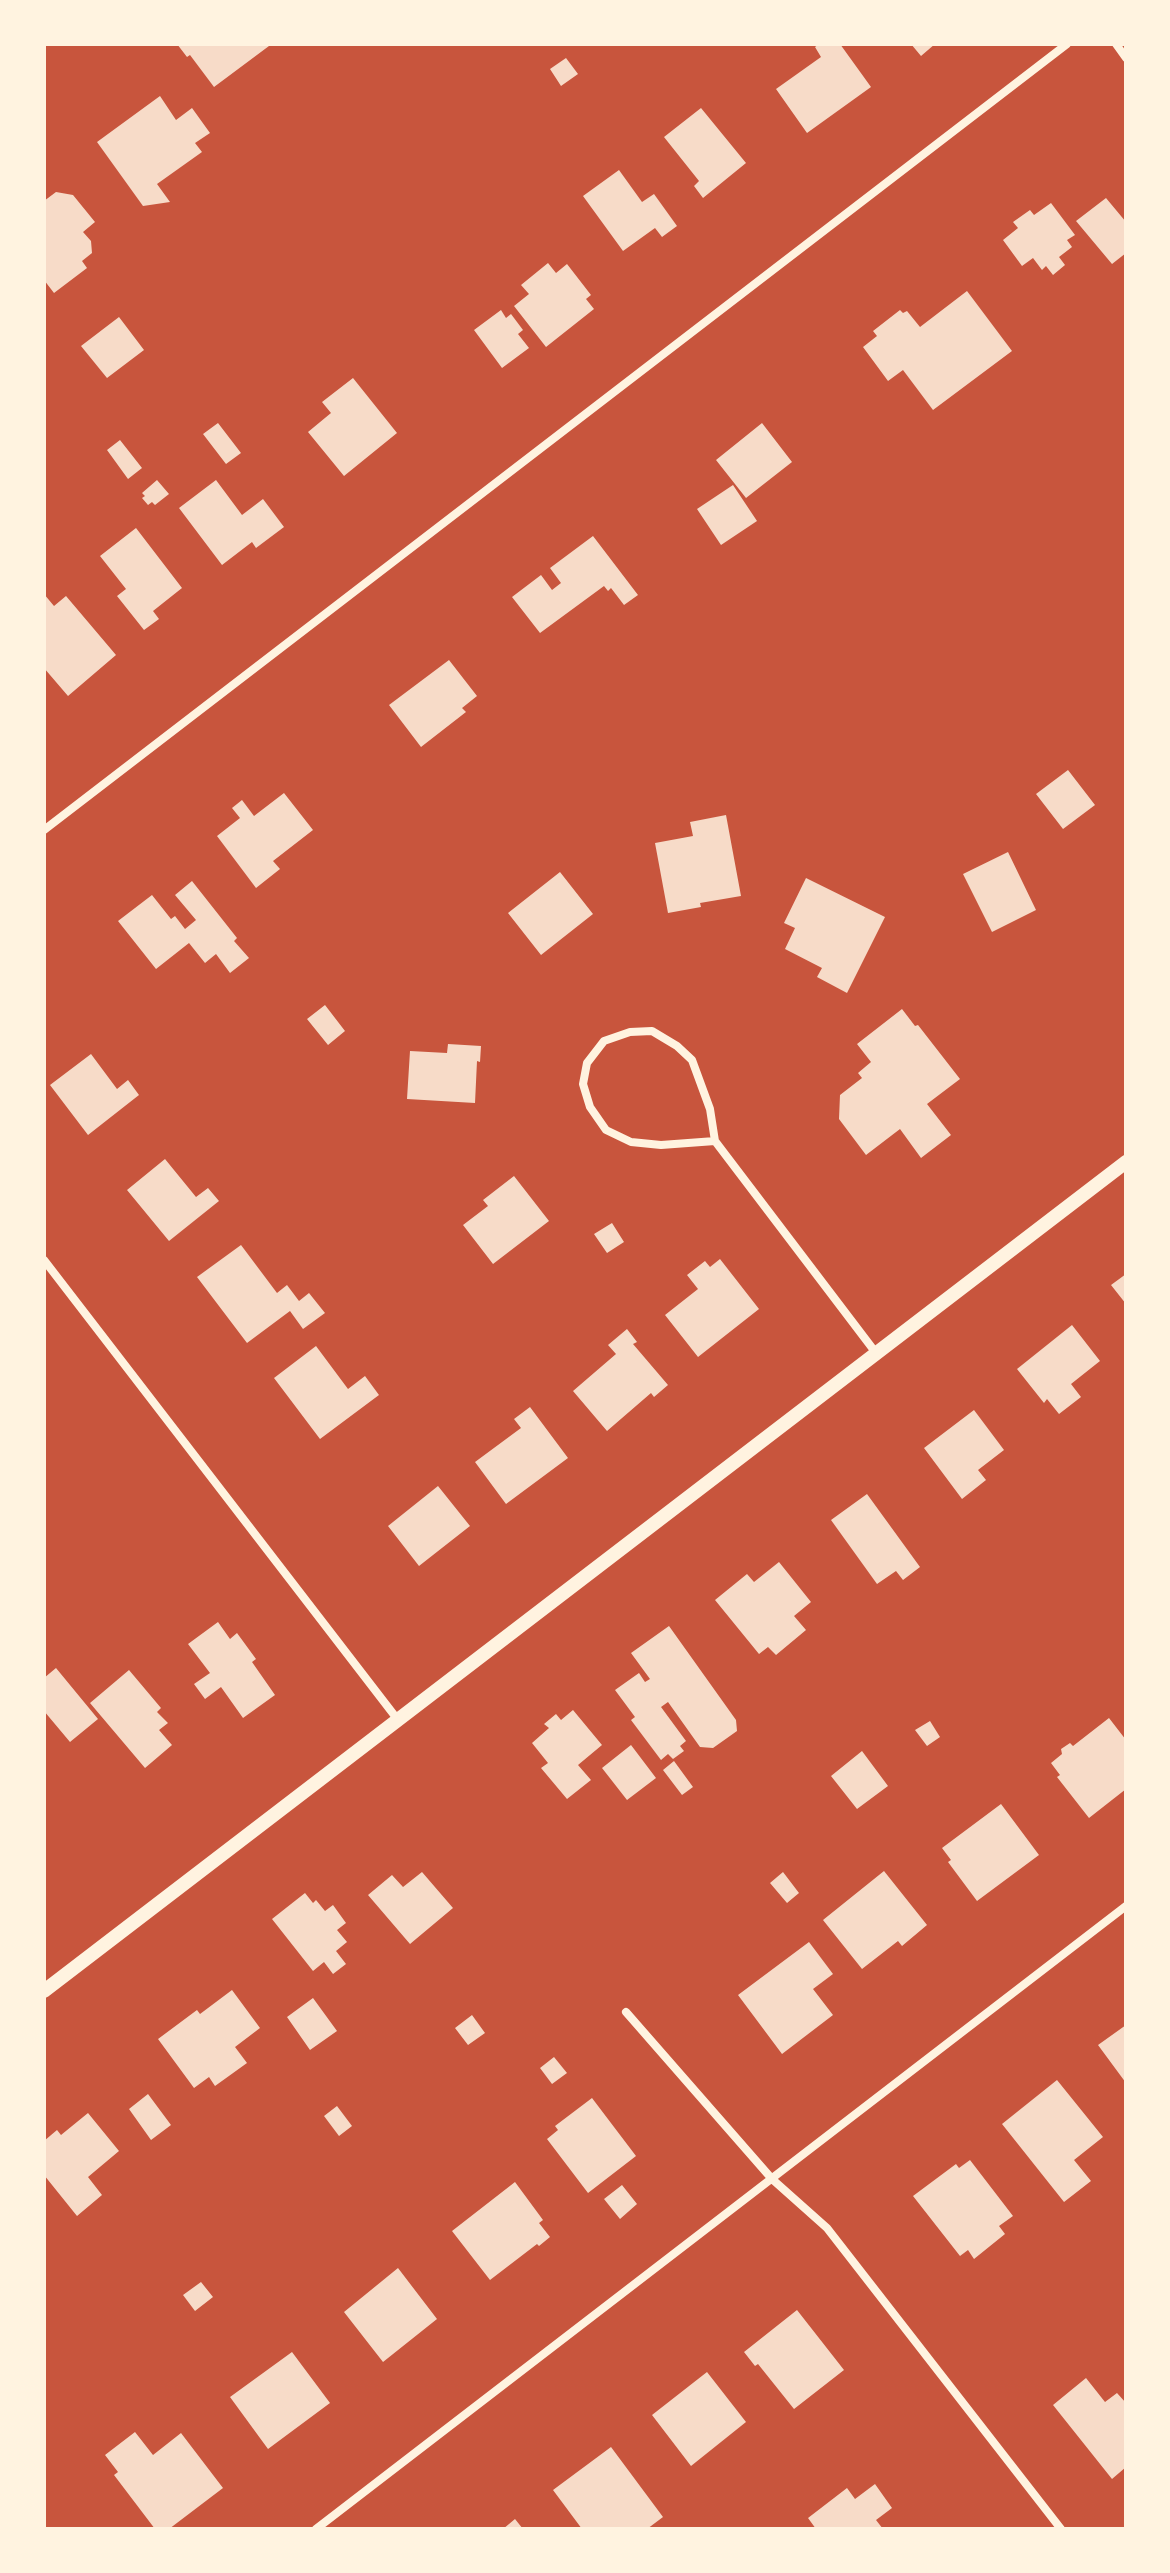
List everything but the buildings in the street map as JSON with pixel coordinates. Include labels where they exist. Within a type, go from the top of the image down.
[{"type":"street","points":[[44,830],[1067,44]]},
{"type":"street","points":[[1116,44],[1126,58]]},
{"type":"street","points":[[715,1141],[661,1145],[631,1142],[606,1130],[590,1107],[583,1084],[587,1063],[604,1041],[630,1032],[652,1031],[677,1046],[692,1060],[710,1109],[715,1141],[876,1353]]},
{"type":"street","points":[[44,1991],[1126,1162]]},
{"type":"street","points":[[44,1260],[398,1720]]},
{"type":"street","points":[[316,2529],[1126,1906]]},
{"type":"street","points":[[626,2012],[772,2179],[827,2228],[1061,2529]]}]
